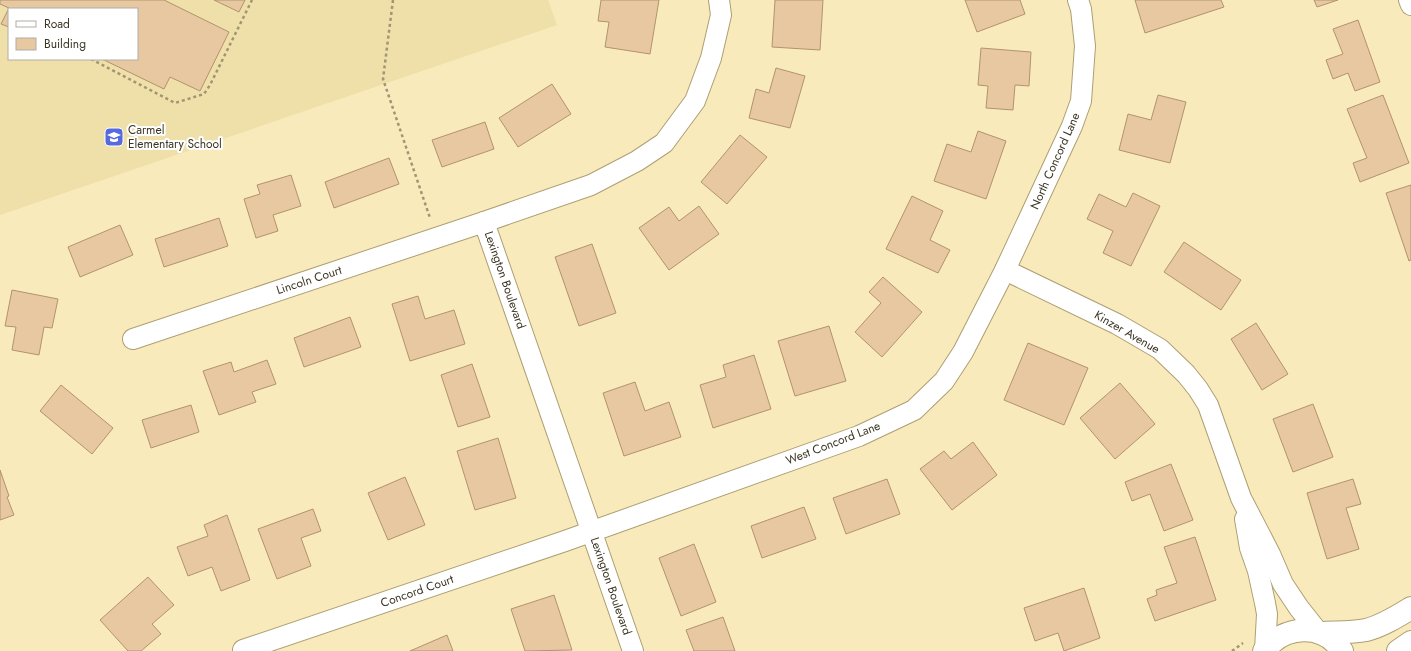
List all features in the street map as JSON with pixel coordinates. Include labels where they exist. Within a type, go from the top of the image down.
[{"type":"street","name":"Lexington Boulevard","points":[[633,651],[484,222],[591,185],[637,162],[664,143],[695,101],[711,58],[721,15],[719,0]]},
{"type":"street","name":"North Concord Lane","points":[[1005,270],[1072,126],[1081,101],[1085,46],[1081,9],[1078,0]]},
{"type":"street","points":[[1409,0],[1411,6]]},
{"type":"street","name":"Lincoln Court","points":[[133,339],[484,222]]},
{"type":"street","name":"Kinzer Avenue","points":[[1005,270],[1117,324],[1160,349],[1186,374],[1208,405],[1241,498],[1270,554],[1283,584],[1299,608],[1319,633]]},
{"type":"street","name":"West Concord Lane","points":[[592,531],[859,436],[914,410],[944,381],[956,364],[1005,270]]},
{"type":"street","name":"Kinzer Avenue","points":[[1241,498],[1250,548],[1258,572],[1265,603],[1266,614],[1264,650]]},
{"type":"street","name":"Concord Court","points":[[243,650],[592,531]]},
{"type":"street","points":[[1319,633],[1368,630],[1411,608]]},
{"type":"street","points":[[1264,650],[1276,639],[1290,632],[1305,630],[1319,633],[1330,638],[1342,651]]},
{"type":"street","points":[[1398,651],[1411,642]]},
{"type":"path","points":[[93,60],[175,104],[204,94],[210,85],[252,0]]},
{"type":"path","points":[[393,0],[382,79],[437,238]]},
{"type":"shaded area","name":"Carmel Elementary School","points":[[0,0],[548,0],[557,25],[0,215]]},
{"type":"building","points":[[0,0],[164,0],[229,32],[200,91],[170,77],[164,89],[104,60],[138,60],[138,8],[9,8],[0,4]]},
{"type":"building","points":[[214,0],[245,0],[239,12]]},
{"type":"building","points":[[601,0],[659,0],[650,54],[605,47],[609,22],[598,21]]},
{"type":"building","points":[[775,0],[823,0],[820,50],[772,47]]},
{"type":"building","points":[[965,0],[1020,0],[1025,14],[977,32]]},
{"type":"building","points":[[1135,0],[1221,0],[1224,7],[1145,33]]},
{"type":"building","points":[[1314,0],[1338,0],[1317,7]]},
{"type":"building","points":[[8,10],[8,27],[1,24]]},
{"type":"building","points":[[1358,20],[1380,82],[1355,91],[1348,73],[1333,79],[1326,60],[1343,54],[1333,29]]},
{"type":"building","points":[[981,48],[1031,52],[1029,86],[1015,85],[1013,110],[986,108],[988,86],[978,85]]},
{"type":"building","points":[[776,68],[805,76],[790,128],[749,118],[756,89],[769,93]]},
{"type":"building","points":[[552,84],[571,114],[518,147],[499,118]]},
{"type":"building","points":[[1158,95],[1186,102],[1170,163],[1119,150],[1128,114],[1151,120]]},
{"type":"building","points":[[1383,95],[1409,163],[1360,182],[1353,163],[1367,158],[1347,109]]},
{"type":"building","points":[[485,122],[494,149],[442,167],[432,140]]},
{"type":"building","points":[[978,131],[1006,141],[986,199],[934,181],[947,144],[971,152]]},
{"type":"building","points":[[740,135],[767,157],[727,204],[701,182]]},
{"type":"building","points":[[389,158],[399,184],[334,208],[325,182]]},
{"type":"building","points":[[291,175],[301,206],[273,215],[278,231],[256,238],[244,199],[260,194],[257,185]]},
{"type":"building","points":[[1411,185],[1411,260],[1409,261],[1386,193]]},
{"type":"building","points":[[1133,193],[1160,206],[1131,266],[1103,253],[1113,231],[1087,219],[1099,194],[1126,207]]},
{"type":"building","points":[[912,196],[943,211],[930,240],[950,250],[938,273],[886,249]]},
{"type":"building","points":[[699,206],[719,234],[669,270],[639,228],[669,207],[679,221]]},
{"type":"building","points":[[219,218],[228,246],[164,267],[155,239]]},
{"type":"building","points":[[120,225],[133,255],[80,277],[68,247]]},
{"type":"building","points":[[1184,242],[1241,280],[1221,310],[1164,272]]},
{"type":"building","points":[[592,244],[616,313],[579,326],[555,257]]},
{"type":"building","points":[[883,277],[922,312],[882,357],[855,332],[881,303],[869,292]]},
{"type":"building","points":[[12,290],[58,299],[52,328],[44,327],[39,355],[12,350],[16,327],[5,326]]},
{"type":"building","points":[[418,296],[425,319],[454,310],[465,344],[410,361],[392,304]]},
{"type":"building","points":[[350,317],[361,347],[304,367],[294,338]]},
{"type":"building","points":[[1256,323],[1288,374],[1262,390],[1231,339]]},
{"type":"building","points":[[829,326],[846,381],[795,396],[778,341]]},
{"type":"building","points":[[1028,343],[1088,368],[1064,425],[1004,400]]},
{"type":"building","points":[[754,355],[771,409],[713,428],[700,385],[726,377],[723,365]]},
{"type":"building","points":[[267,360],[276,384],[252,392],[256,402],[219,415],[203,371],[231,362],[234,372]]},
{"type":"building","points":[[472,364],[490,417],[458,427],[441,375]]},
{"type":"building","points":[[635,382],[645,411],[669,402],[681,437],[624,456],[603,393]]},
{"type":"building","points":[[1120,383],[1155,424],[1115,459],[1080,418]]},
{"type":"building","points":[[61,385],[113,428],[92,454],[40,411]]},
{"type":"building","points":[[1313,404],[1333,457],[1293,472],[1273,419]]},
{"type":"building","points":[[191,405],[199,432],[151,448],[142,420]]},
{"type":"building","points":[[498,438],[516,498],[475,510],[457,451]]},
{"type":"building","points":[[973,442],[997,475],[952,510],[920,469],[944,451],[951,459]]},
{"type":"building","points":[[1171,464],[1193,520],[1164,531],[1150,494],[1132,501],[1125,482]]},
{"type":"building","points":[[0,470],[9,496],[7,497],[14,515],[0,520]]},
{"type":"building","points":[[405,477],[425,525],[388,540],[368,493]]},
{"type":"building","points":[[887,479],[900,514],[846,534],[833,498]]},
{"type":"building","points":[[1353,479],[1361,504],[1346,508],[1359,549],[1327,559],[1307,493]]},
{"type":"building","points":[[804,507],[816,539],[762,558],[751,526]]},
{"type":"building","points":[[313,509],[321,531],[301,538],[311,566],[277,579],[258,529]]},
{"type":"building","points":[[227,515],[250,580],[221,591],[212,567],[188,576],[177,547],[208,536],[204,525]]},
{"type":"building","points":[[1195,537],[1216,600],[1155,621],[1147,599],[1157,595],[1156,590],[1177,583],[1164,547]]},
{"type":"building","points":[[694,544],[716,602],[681,616],[659,558]]},
{"type":"building","points":[[148,577],[174,605],[152,624],[161,634],[141,651],[128,651],[100,620]]},
{"type":"building","points":[[1084,588],[1100,638],[1064,651],[1058,633],[1035,641],[1024,608]]},
{"type":"building","points":[[554,595],[572,650],[525,651],[511,609]]},
{"type":"building","points":[[723,617],[735,651],[694,651],[686,630]]},
{"type":"building","points":[[447,635],[453,651],[410,651]]},
{"type":"place","name":"Carmel Elementary School","points":[[114,137]]}]
